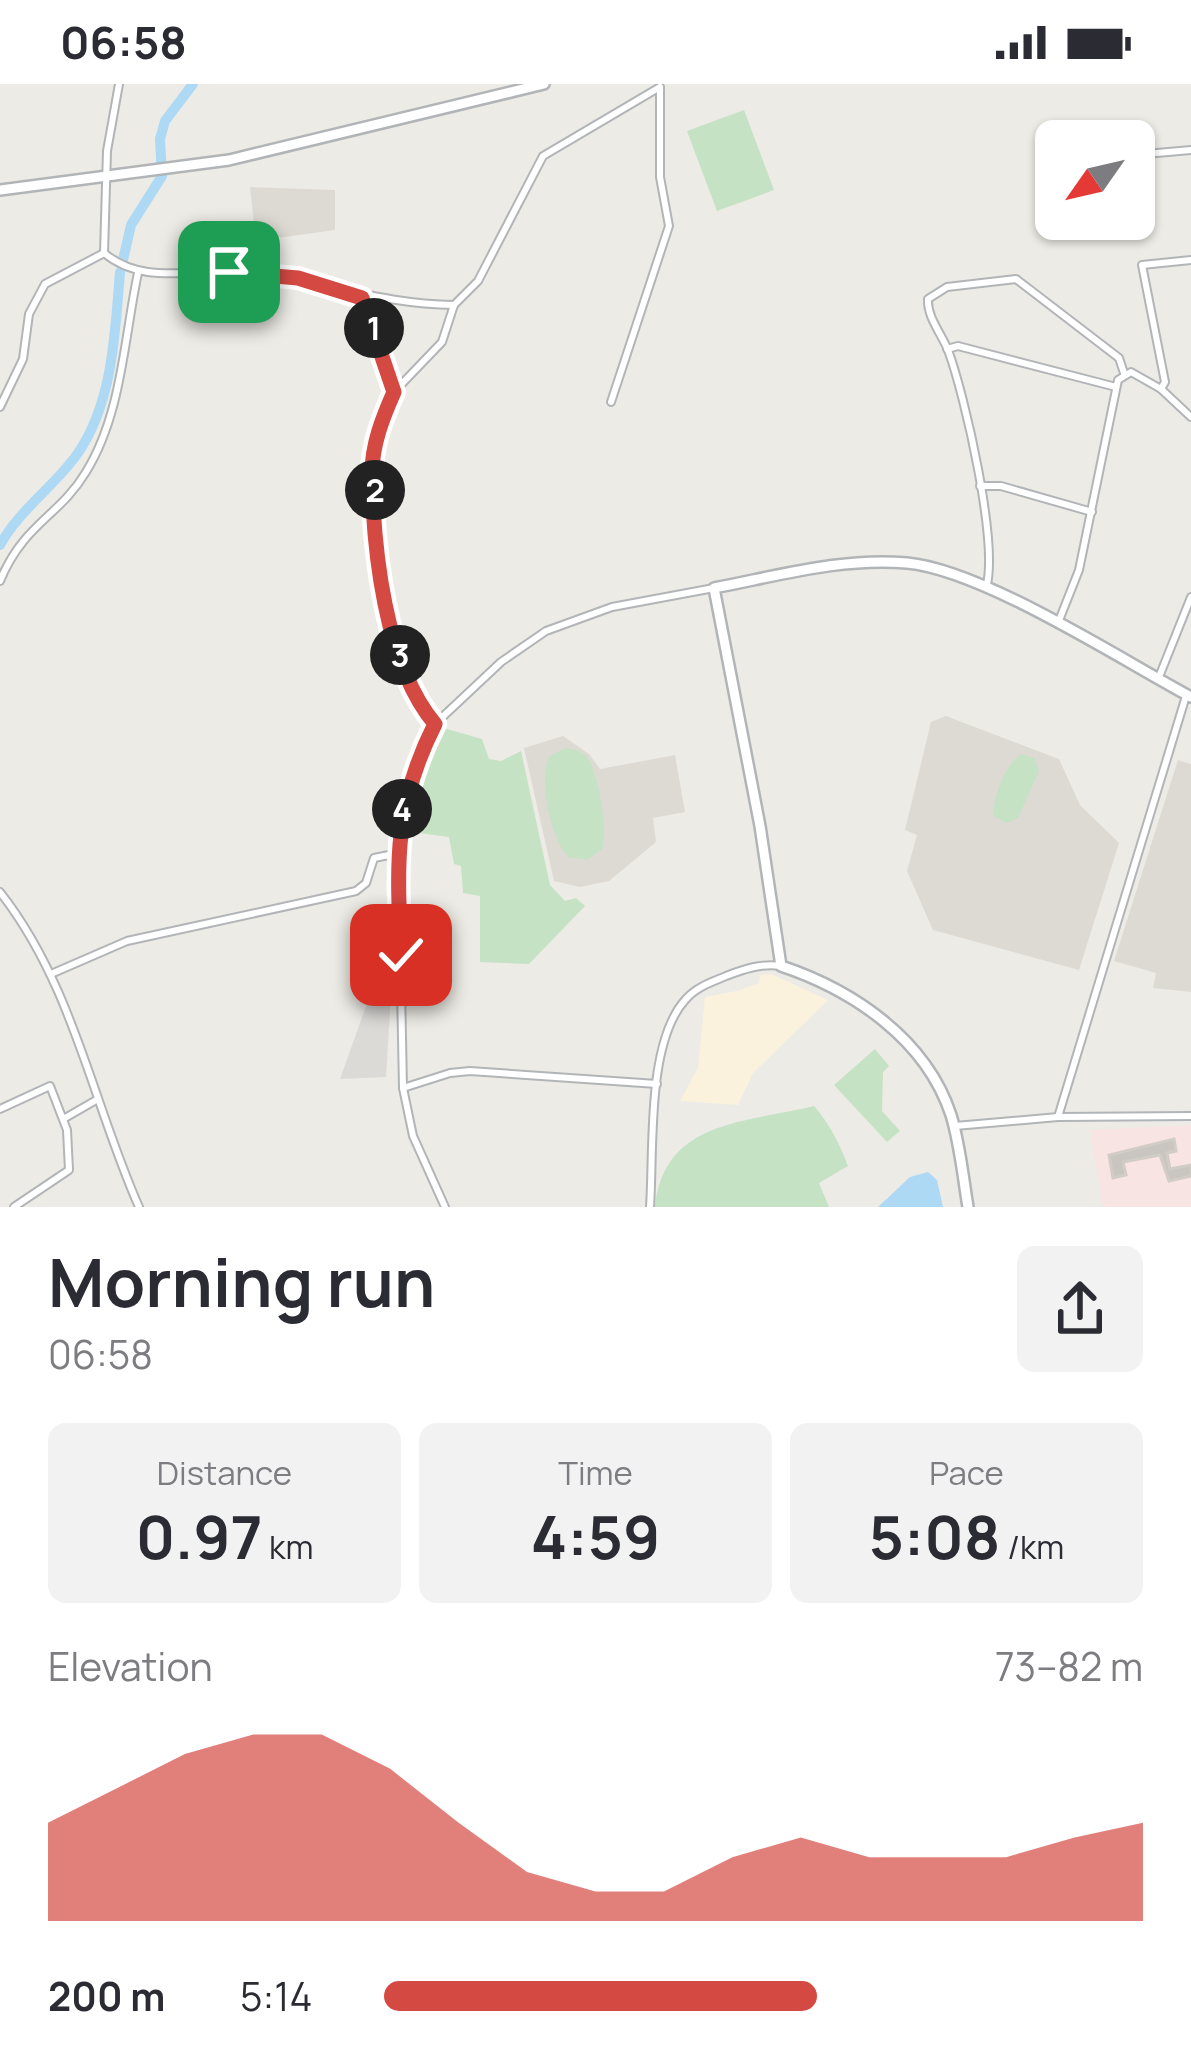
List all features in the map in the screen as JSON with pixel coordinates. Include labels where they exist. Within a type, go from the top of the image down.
[{"type":"street","points":[[104,253],[106,176],[119,84]]},
{"type":"street","points":[[0,190],[311,144],[544,84]]},
{"type":"street","points":[[435,724],[421,707],[399,651],[381,580],[372,474],[379,428],[394,392],[442,342],[454,305],[478,281],[543,156],[660,86]]},
{"type":"street","points":[[611,402],[669,226],[660,177],[660,86]]},
{"type":"street","points":[[1155,153],[1191,150]]},
{"type":"street","points":[[104,253],[138,273],[229,272],[298,278],[362,298],[454,305]]},
{"type":"street","points":[[0,407],[23,359],[29,314],[45,284],[104,253]]},
{"type":"street","points":[[1161,389],[1165,382],[1142,265],[1191,260]]},
{"type":"street","points":[[0,580],[24,534],[83,477],[98,450],[112,410],[138,273]]},
{"type":"street","points":[[986,588],[992,548],[980,486],[947,349],[926,304],[941,289],[1016,279],[1119,358],[1124,373],[1116,387],[1079,570],[1058,622]]},
{"type":"street","points":[[362,298],[394,392]]},
{"type":"street","points":[[947,349],[958,346],[1116,387]]},
{"type":"street","points":[[1124,373],[1138,374],[1161,389],[1191,417]]},
{"type":"street","points":[[980,486],[1001,486],[1092,512]]},
{"type":"street","points":[[445,1207],[413,1136],[403,1088],[399,820],[409,783],[435,724],[501,662],[566,621],[612,607],[881,561],[923,565],[986,588],[1058,622],[1188,696],[1058,1117]]},
{"type":"street","points":[[714,588],[760,826],[781,966]]},
{"type":"street","points":[[1159,678],[1191,597]]},
{"type":"street","points":[[51,974],[127,941],[356,891],[364,886],[374,858],[399,853]]},
{"type":"street","points":[[0,892],[33,934],[51,974],[139,1207]]},
{"type":"street","points":[[650,1207],[662,1048],[685,999],[736,973],[781,966],[850,998],[891,1027],[938,1087],[954,1126],[968,1207]]},
{"type":"street","points":[[403,1088],[450,1072],[470,1071],[657,1084]]},
{"type":"street","points":[[0,1109],[45,1087],[56,1093],[70,1148],[69,1170],[14,1207]]},
{"type":"street","points":[[64,1119],[98,1099]]},
{"type":"street","points":[[954,1126],[1058,1117],[1191,1116]]},
{"type":"shaded area","points":[[250,187],[335,190],[335,230],[256,241]]},
{"type":"shaded area","points":[[946,716],[1059,759],[1080,805],[1119,843],[1079,970],[933,930],[907,871],[917,835],[905,830],[931,722]]},
{"type":"shaded area","points":[[563,736],[589,754],[600,769],[675,755],[685,812],[653,818],[656,842],[609,881],[580,887],[554,881],[524,748]]},
{"type":"shaded area","points":[[1178,760],[1191,764],[1191,992],[1153,988],[1156,973],[1114,961]]},
{"type":"shaded area","points":[[771,974],[828,1000],[753,1073],[738,1105],[680,1101],[698,1068],[705,997],[737,991],[759,983],[760,975]]},
{"type":"shaded area","points":[[370,995],[391,995],[386,1077],[340,1079]]},
{"type":"shaded area","points":[[1191,1125],[1191,1207],[1103,1207],[1090,1130]]},
{"type":"green space","points":[[744,110],[774,190],[717,211],[687,131]]},
{"type":"green space","points":[[440,727],[482,739],[489,759],[501,761],[521,751],[550,885],[565,901],[576,898],[585,906],[529,964],[480,962],[480,896],[463,893],[461,866],[454,864],[449,837],[404,831],[415,780]]},
{"type":"green space","points":[[565,748],[588,758],[599,793],[602,849],[587,860],[568,857],[548,809],[546,767],[549,757]]},
{"type":"green space","points":[[1021,754],[1035,758],[1039,771],[1018,818],[1006,823],[994,816],[995,801],[1005,774]]},
{"type":"green space","points":[[875,1049],[889,1066],[883,1072],[882,1111],[900,1131],[887,1142],[834,1085]]},
{"type":"green space","points":[[814,1106],[848,1166],[819,1183],[829,1207],[655,1207],[662,1178],[691,1141],[736,1122]]},
{"type":"water","points":[[928,1172],[937,1180],[943,1207],[878,1207],[910,1177]]},
{"type":"building","points":[[1174,1139],[1176,1151],[1167,1153],[1170,1169],[1191,1165],[1191,1176],[1169,1181],[1160,1155],[1123,1162],[1126,1175],[1113,1178],[1109,1155]]},
{"type":"waterway","points":[[123,260],[131,225],[162,176],[160,139],[165,121],[193,84]]},
{"type":"waterway","points":[[0,545],[69,465],[90,433],[110,366],[120,272]]},
{"type":"route","points":[[229,272],[298,278],[362,298],[394,392],[379,428],[372,474],[375,542],[399,651],[421,707],[435,724],[414,765],[399,820],[401,955]]}]
